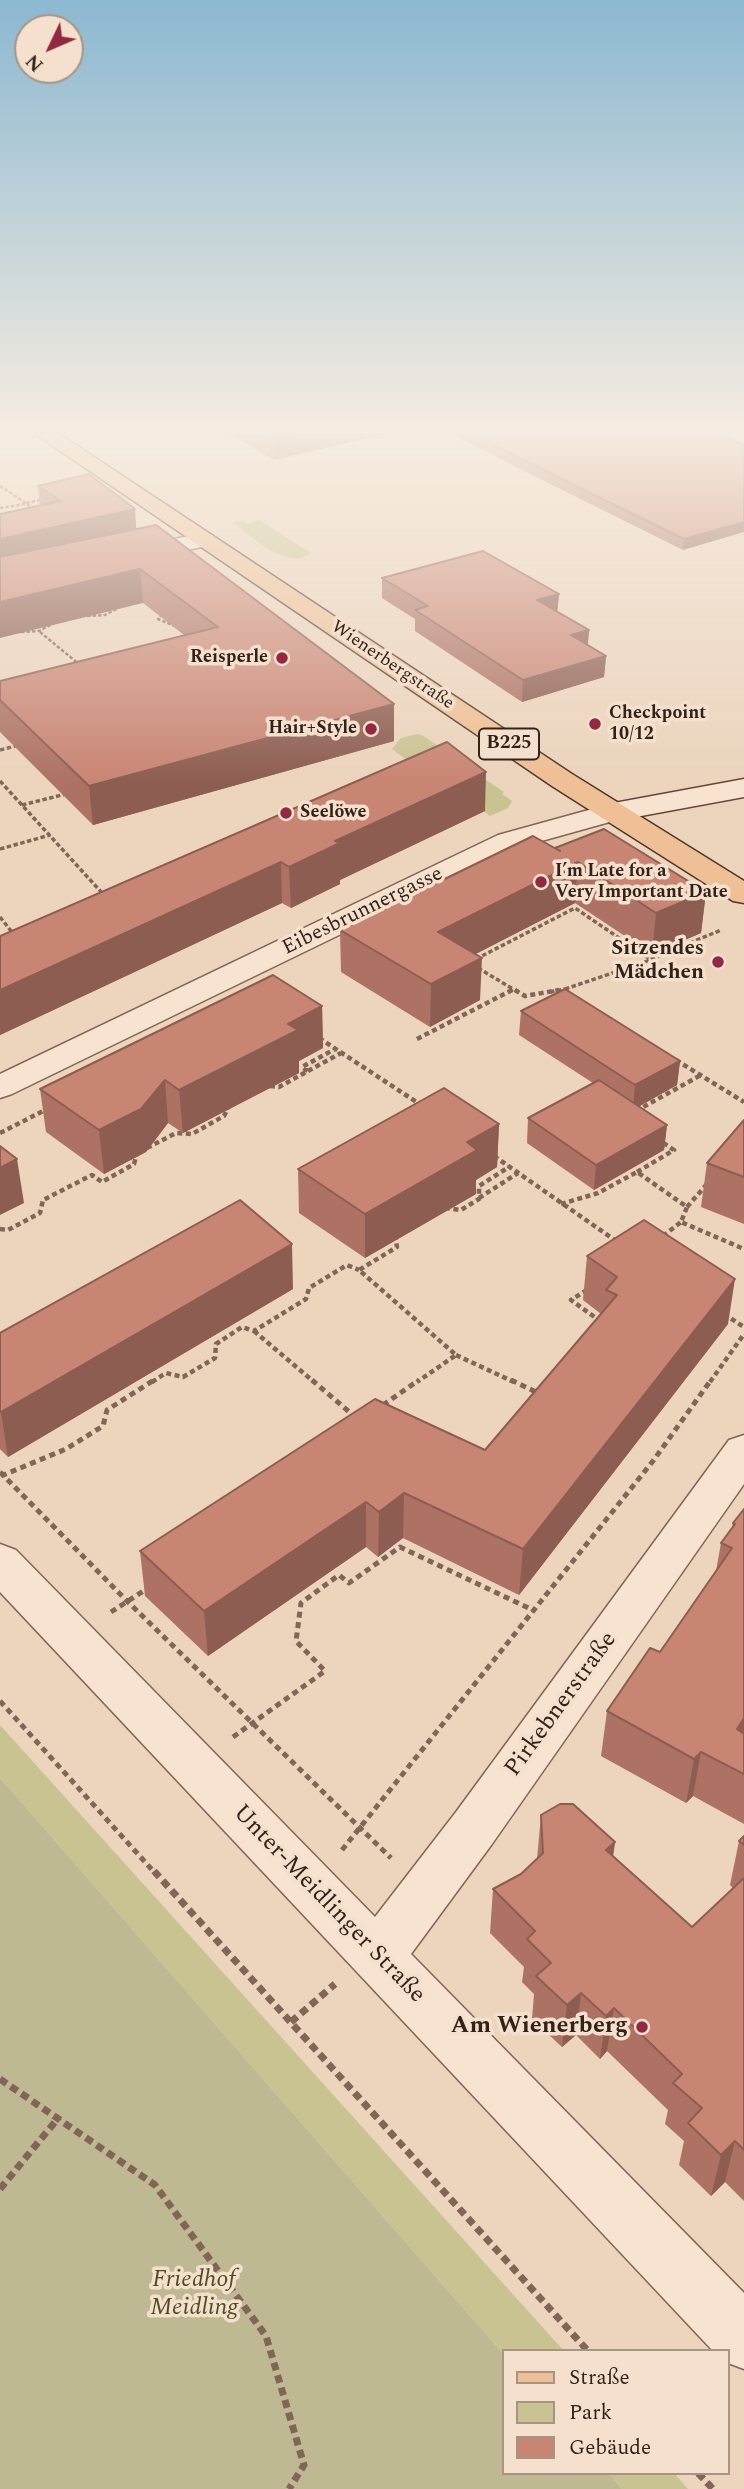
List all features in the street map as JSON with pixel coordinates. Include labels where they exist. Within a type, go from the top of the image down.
[{"type":"main road","name":"Wienerbergstraße","points":[[218,549],[744,894]]},
{"type":"street","points":[[113,558],[158,549]]},
{"type":"street","name":"Eibesbrunnergasse","points":[[0,1087],[509,841],[614,811],[744,788]]},
{"type":"street","name":"Pirkebnerstraße","points":[[375,1954],[474,1828],[744,1451]]},
{"type":"street","name":"Unter-Meidlinger Straße","points":[[0,1562],[744,2338]]},
{"type":"path","points":[[86,615],[93,618],[115,612],[118,607],[127,605]]},
{"type":"path","points":[[155,608],[163,615],[159,619],[183,632]]},
{"type":"path","points":[[20,632],[29,634],[63,621]]},
{"type":"path","points":[[39,631],[78,664],[90,661]]},
{"type":"path","points":[[0,750],[22,744]]},
{"type":"path","points":[[0,781],[103,894]]},
{"type":"path","points":[[22,805],[69,793]]},
{"type":"path","points":[[0,849],[50,835]]},
{"type":"path","points":[[650,959],[575,908],[469,963],[525,996],[564,989],[650,959],[721,930]]},
{"type":"path","points":[[0,918],[16,937]]},
{"type":"path","points":[[417,1039],[514,989]]},
{"type":"path","points":[[564,989],[576,996]]},
{"type":"path","points":[[312,1033],[424,1107]]},
{"type":"path","points":[[308,1071],[302,1067],[335,1049]]},
{"type":"path","points":[[263,1085],[279,1087],[341,1053]]},
{"type":"path","points":[[667,1054],[744,1102]]},
{"type":"path","points":[[625,1117],[701,1075]]},
{"type":"path","points":[[0,1229],[8,1230],[40,1213],[43,1200],[92,1175],[102,1182],[134,1164],[135,1154],[176,1133],[192,1133],[203,1128],[224,1116],[231,1103]]},
{"type":"path","points":[[560,1204],[598,1193],[674,1150],[655,1137]]},
{"type":"path","points":[[488,1152],[627,1248]]},
{"type":"path","points":[[479,1199],[479,1186],[509,1167]]},
{"type":"path","points":[[636,1172],[687,1207]]},
{"type":"path","points":[[440,1208],[461,1210],[518,1173]]},
{"type":"path","points":[[660,1239],[681,1222],[687,1207],[712,1179]]},
{"type":"path","points":[[681,1222],[744,1249]]},
{"type":"path","points":[[359,1270],[397,1247],[395,1235],[406,1228]]},
{"type":"path","points":[[254,1331],[306,1299],[309,1288],[347,1265],[359,1270],[456,1355],[540,1394]]},
{"type":"path","points":[[594,1285],[571,1300],[603,1323],[599,1329]]},
{"type":"path","points":[[723,1313],[744,1327]]},
{"type":"path","points":[[360,1421],[254,1331],[242,1327],[216,1344],[215,1358],[183,1377],[166,1373],[107,1410],[103,1426],[65,1449],[1,1475],[359,1829],[653,1461],[744,1334]]},
{"type":"path","points":[[381,1406],[456,1355]]},
{"type":"path","points":[[194,1765],[325,1671],[296,1642],[301,1603],[339,1575],[349,1583],[400,1547],[535,1611]]},
{"type":"path","points":[[72,1637],[150,1586]]},
{"type":"path","points":[[0,1701],[585,2349]]},
{"type":"path","points":[[290,2022],[375,1954]]},
{"type":"path","points":[[0,2079],[155,2185],[266,2336],[304,2465],[289,2489]]},
{"type":"path","points":[[0,2189],[59,2117]]},
{"type":"path","points":[[700,2475],[713,2489]]},
{"type":"green space","points":[[305,549],[311,553],[302,558],[292,558],[270,550]]},
{"type":"green space","points":[[417,734],[455,758],[420,770],[392,749],[401,738]]},
{"type":"green space","points":[[464,765],[504,792],[502,794],[512,801],[508,808],[490,816],[436,773]]},
{"type":"green space","points":[[0,1725],[562,2349],[503,2349],[503,2354],[0,1778]]},
{"type":"green space","name":"Friedhof Meidling","points":[[0,1778],[503,2354],[503,2475],[610,2475],[622,2489],[0,2489]]},
{"type":"green space","points":[[610,2475],[676,2475],[688,2489],[622,2489]]},
{"type":"building","points":[[38,549],[188,549],[394,704],[89,786],[0,700],[0,681],[218,627],[140,569],[0,602],[0,557]]},
{"type":"building","points":[[483,551],[559,594],[537,600],[589,630],[571,635],[606,656],[523,680],[415,610],[428,606],[382,578]]},
{"type":"building","points":[[447,742],[486,772],[335,841],[340,843],[289,867],[281,862],[0,990],[0,936]]},
{"type":"building","points":[[604,829],[706,892],[656,913],[578,862],[438,932],[482,958],[431,984],[340,930],[533,836],[560,851],[555,848]]},
{"type":"building","points":[[273,975],[322,1006],[288,1024],[298,1030],[179,1090],[165,1080],[141,1109],[99,1130],[40,1089]]},
{"type":"building","points":[[565,989],[680,1061],[635,1085],[521,1011]]},
{"type":"building","points":[[599,1080],[667,1125],[596,1165],[528,1118]]},
{"type":"building","points":[[444,1088],[499,1124],[467,1142],[477,1150],[365,1214],[298,1169]]},
{"type":"building","points":[[744,1120],[744,1177],[707,1163]]},
{"type":"building","points":[[0,1146],[17,1159],[0,1168]]},
{"type":"building","points":[[240,1200],[292,1244],[0,1411],[0,1333]]},
{"type":"building","points":[[644,1220],[735,1279],[523,1549],[404,1493],[379,1512],[366,1502],[204,1611],[140,1551],[375,1399],[485,1450],[617,1295],[606,1290],[617,1277],[587,1256]]},
{"type":"building","points":[[744,1509],[744,1718],[737,1729],[744,1734],[744,1774],[701,1752],[694,1759],[607,1711],[650,1648],[660,1652],[732,1548],[721,1543]]},
{"type":"building","name":"Am Wienerberg","points":[[560,1804],[573,1804],[615,1842],[606,1850],[692,1927],[744,1878],[744,2150],[735,2141],[721,2155],[688,2123],[702,2108],[673,2083],[682,2074],[614,2008],[606,2016],[581,1993],[567,2005],[536,1976],[551,1963],[527,1939],[535,1931],[493,1889],[521,1874],[543,1853],[541,1815]]},
{"type":"place","name":"Reisperle","points":[[282,658]]},
{"type":"place","name":"Checkpoint 10/12","points":[[595,724]]},
{"type":"place","name":"Hair+Style","points":[[371,729]]},
{"type":"place","name":"Seelöwe","points":[[286,813]]},
{"type":"place","name":"I’m Late for a Very Important Date","points":[[541,882]]},
{"type":"place","name":"Sitzendes Mädchen","points":[[718,962]]},
{"type":"place","name":"Am Wienerberg","points":[[642,2027]]}]
